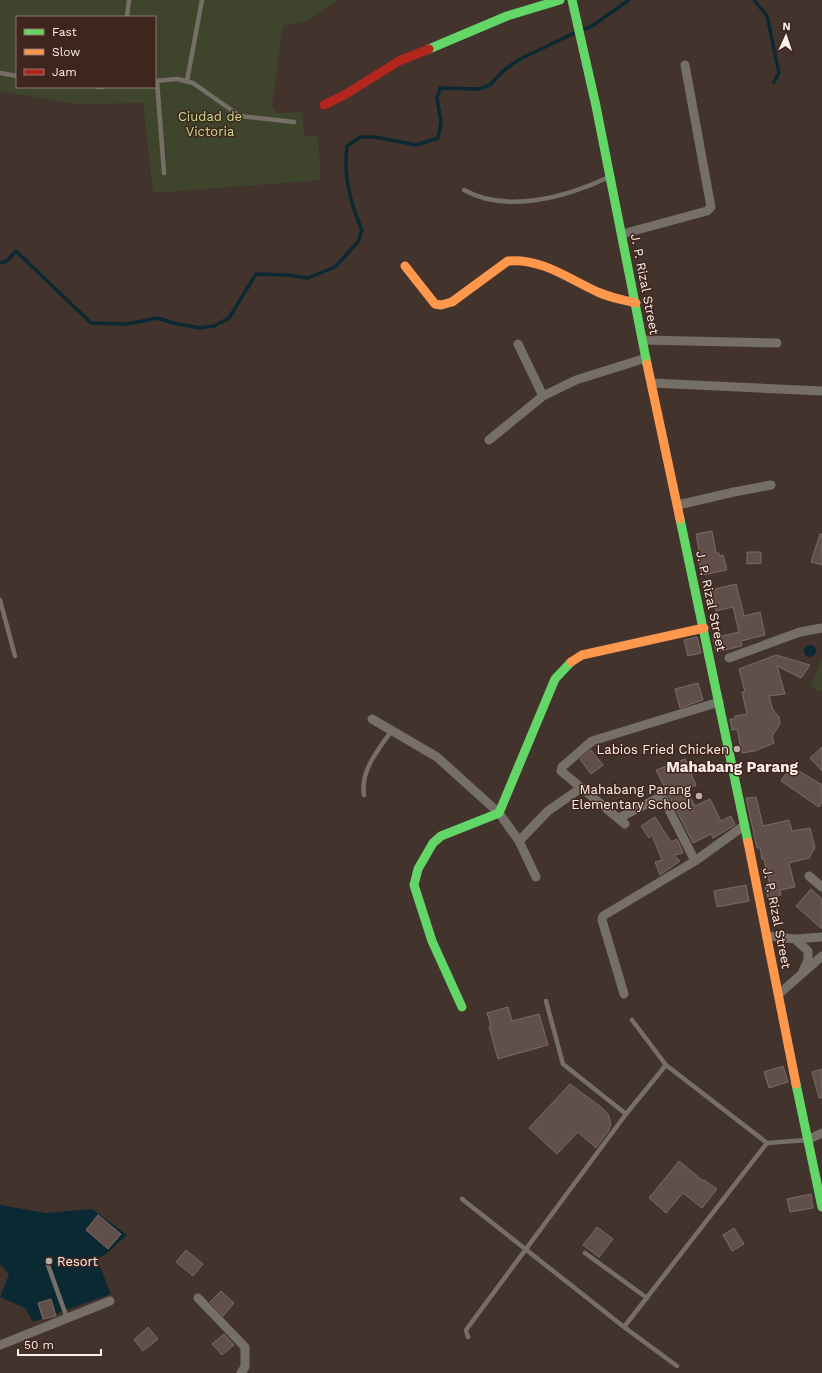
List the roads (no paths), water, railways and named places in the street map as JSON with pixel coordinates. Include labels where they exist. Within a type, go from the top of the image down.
[{"type":"main road","points":[[324,105],[346,94],[398,61],[507,16],[560,0]]},
{"type":"main road","name":"J. P. Rizal Street","points":[[572,0],[768,936],[807,1140],[822,1207]]},
{"type":"main road","points":[[404,266],[435,304],[441,305],[452,302],[508,262],[517,259],[528,260],[578,281],[599,293],[636,303]]},
{"type":"main road","points":[[462,1007],[432,941],[414,885],[418,869],[433,843],[441,836],[499,813],[555,679],[567,664],[582,655],[704,628]]},
{"type":"street","points":[[622,234],[707,211],[711,207],[685,65]]},
{"type":"street","points":[[643,340],[778,342]]},
{"type":"street","points":[[518,344],[543,396]]},
{"type":"street","points":[[489,440],[543,396],[576,380],[646,358]]},
{"type":"street","points":[[652,383],[822,391]]},
{"type":"street","points":[[678,505],[771,485]]},
{"type":"street","points":[[730,658],[800,632],[822,628]]},
{"type":"street","points":[[694,861],[664,798],[658,798],[622,821],[561,771],[561,769],[592,741],[719,702]]},
{"type":"street","points":[[372,719],[438,757],[499,813],[519,841],[536,877]]},
{"type":"street","points":[[519,841],[548,811],[581,788]]},
{"type":"street","points":[[624,994],[602,920],[603,916],[694,861],[745,825]]},
{"type":"street","points":[[809,876],[822,887]]},
{"type":"street","points":[[768,936],[795,939],[822,937]]},
{"type":"street","points":[[795,939],[808,950],[808,960],[802,972]]},
{"type":"street","points":[[779,994],[802,972],[822,956]]},
{"type":"street","points":[[807,1140],[822,1133]]},
{"type":"street","points":[[198,1298],[246,1347],[245,1367],[241,1373]]},
{"type":"street","points":[[0,1345],[110,1301]]},
{"type":"lane","points":[[127,16],[129,0]]},
{"type":"lane","points":[[187,81],[202,0]]},
{"type":"lane","points":[[0,73],[16,76]]},
{"type":"lane","points":[[164,173],[156,81],[177,79],[193,83],[240,116],[294,122]]},
{"type":"lane","points":[[464,190],[474,196],[518,203],[551,198],[593,185],[610,177]]},
{"type":"lane","points":[[0,600],[15,656]]},
{"type":"lane","points":[[364,795],[362,784],[364,775],[392,730]]},
{"type":"lane","points":[[546,1001],[563,1064],[626,1114]]},
{"type":"lane","points":[[632,1020],[666,1065],[767,1143],[807,1140]]},
{"type":"lane","points":[[468,1337],[466,1330],[626,1114],[666,1065]]},
{"type":"lane","points":[[624,1327],[767,1143]]},
{"type":"lane","points":[[462,1198],[624,1327],[677,1366]]},
{"type":"lane","points":[[585,1253],[647,1298]]},
{"type":"lane","points":[[48,1265],[67,1318]]},
{"type":"water","points":[[808,645],[812,645],[816,651],[812,657],[808,657],[804,653],[804,649]]},
{"type":"water","name":"Resort","points":[[0,1205],[46,1213],[92,1209],[127,1235],[106,1254],[97,1259],[111,1294],[33,1322],[25,1308],[0,1297],[9,1274],[0,1264]]},
{"type":"waterway","points":[[0,263],[7,261],[16,251],[91,323],[126,324],[158,318],[173,323],[200,328],[214,326],[229,318],[256,274],[287,275],[308,278],[335,267],[358,242],[362,230],[348,189],[346,168],[347,146],[361,137],[375,137],[416,145],[438,138],[441,122],[437,98],[440,88],[479,89],[490,85],[503,71],[518,60],[592,26],[629,0]]},
{"type":"waterway","points":[[754,0],[767,16],[779,73],[774,82]]},
{"type":"place","name":"Labios Fried Chicken","points":[[737,749]]},
{"type":"place","name":"Mahabang Parang Elementary School","points":[[699,796]]},
{"type":"place","name":"Resort","points":[[49,1261]]},
{"type":"district","name":"Mahabang Parang","points":[[732,767]]},
{"type":"park label","name":"Ciudad de Victoria","points":[[210,124]]}]
